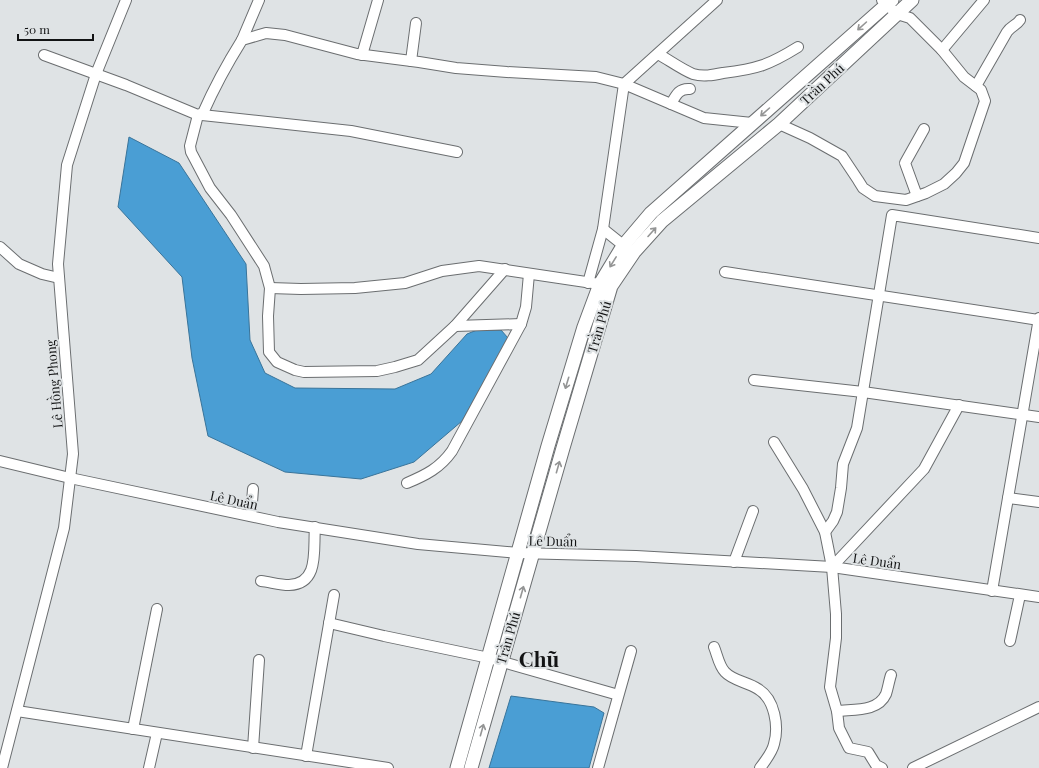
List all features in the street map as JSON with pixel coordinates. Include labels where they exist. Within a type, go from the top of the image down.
[{"type":"main road","name":"Trần Phú","points":[[629,249],[779,124],[912,0]]},
{"type":"main road","name":"Trần Phú","points":[[472,768],[518,553],[584,327],[600,284],[629,249],[652,213],[887,1]]},
{"type":"main road","name":"Trần Phú","points":[[457,768],[533,553],[600,284]]},
{"type":"street","name":"Lê Hồng Phong","points":[[2,768],[64,528],[73,454],[58,264],[67,165],[96,74],[126,0]]},
{"type":"street","points":[[259,0],[242,40],[200,115],[190,146],[193,158],[210,188],[232,215],[264,266],[270,288],[268,316],[269,352],[278,362],[295,370],[304,372],[361,372],[378,371],[418,360],[455,326],[505,270]]},
{"type":"street","points":[[362,55],[378,0]]},
{"type":"street","points":[[624,84],[717,0]]},
{"type":"street","points":[[942,50],[984,0]]},
{"type":"street","points":[[779,124],[810,138],[842,156],[863,188],[875,196],[906,200],[944,184],[956,173],[964,163],[985,101],[981,90],[964,78],[942,50],[910,18],[897,14],[887,1]]},
{"type":"street","points":[[976,86],[1007,32],[1010,28],[1019,23],[1020,20]]},
{"type":"street","points":[[411,61],[416,23]]},
{"type":"street","points":[[242,40],[266,33],[285,35],[362,55],[456,68],[596,77],[624,84],[704,118],[752,124]]},
{"type":"street","points":[[658,54],[692,73],[708,75],[760,68],[779,59],[798,47]]},
{"type":"street","points":[[44,55],[126,85],[200,115],[351,131],[457,152]]},
{"type":"street","name":"Trần Phú","points":[[600,284],[603,229],[624,84]]},
{"type":"street","points":[[672,104],[677,93],[681,90],[690,89]]},
{"type":"street","points":[[917,196],[905,163],[924,130]]},
{"type":"street","points":[[825,532],[833,521],[837,512],[843,464],[857,428],[892,215],[1039,238]]},
{"type":"street","points":[[603,229],[629,249]]},
{"type":"street","points":[[0,247],[19,264],[42,274],[59,278]]},
{"type":"street","points":[[270,288],[355,288],[405,283],[429,274],[456,268],[479,266],[600,284]]},
{"type":"street","points":[[725,272],[1039,320],[992,591]]},
{"type":"street","points":[[408,483],[430,473],[447,458],[513,342],[521,324],[526,307],[530,274]]},
{"type":"street","points":[[455,326],[521,324]]},
{"type":"street","points":[[754,380],[863,392],[1039,417]]},
{"type":"street","points":[[832,567],[924,469],[959,405]]},
{"type":"street","points":[[774,442],[803,489],[825,532],[832,567],[836,614],[836,638],[830,687],[837,711],[839,728],[849,748],[868,752],[876,765],[882,768]]},
{"type":"street","name":"Lê Duẩn","points":[[0,462],[251,516],[418,544],[518,553],[636,556],[832,567],[1039,597]]},
{"type":"street","points":[[251,516],[253,489]]},
{"type":"street","points":[[1008,498],[1039,502]]},
{"type":"street","points":[[734,562],[753,511]]},
{"type":"street","points":[[261,581],[290,585],[300,583],[310,576],[313,566],[314,527]]},
{"type":"street","points":[[1010,641],[1020,595]]},
{"type":"street","points":[[306,756],[334,596]]},
{"type":"street","points":[[133,729],[157,610]]},
{"type":"street","points":[[329,622],[384,636],[495,660],[615,694]]},
{"type":"street","points":[[714,647],[718,660],[725,672],[758,689],[770,703],[775,719],[774,744],[771,753],[760,768]]},
{"type":"street","points":[[598,768],[631,651]]},
{"type":"street","points":[[253,748],[258,660]]},
{"type":"street","points":[[837,711],[870,708],[880,702],[885,694],[891,675]]},
{"type":"street","points":[[913,768],[1039,707]]},
{"type":"street","points":[[17,711],[388,768]]},
{"type":"street","points":[[149,768],[157,733]]},
{"type":"water","points":[[129,137],[179,163],[246,264],[250,340],[265,373],[295,388],[395,389],[431,374],[467,334],[477,330],[501,330],[508,338],[462,421],[414,462],[361,479],[285,472],[208,436],[192,358],[182,277],[118,207]]},
{"type":"water","points":[[511,696],[594,707],[604,713],[589,768],[489,768]]},
{"type":"district","name":"Chũ","points":[[539,660]]}]
